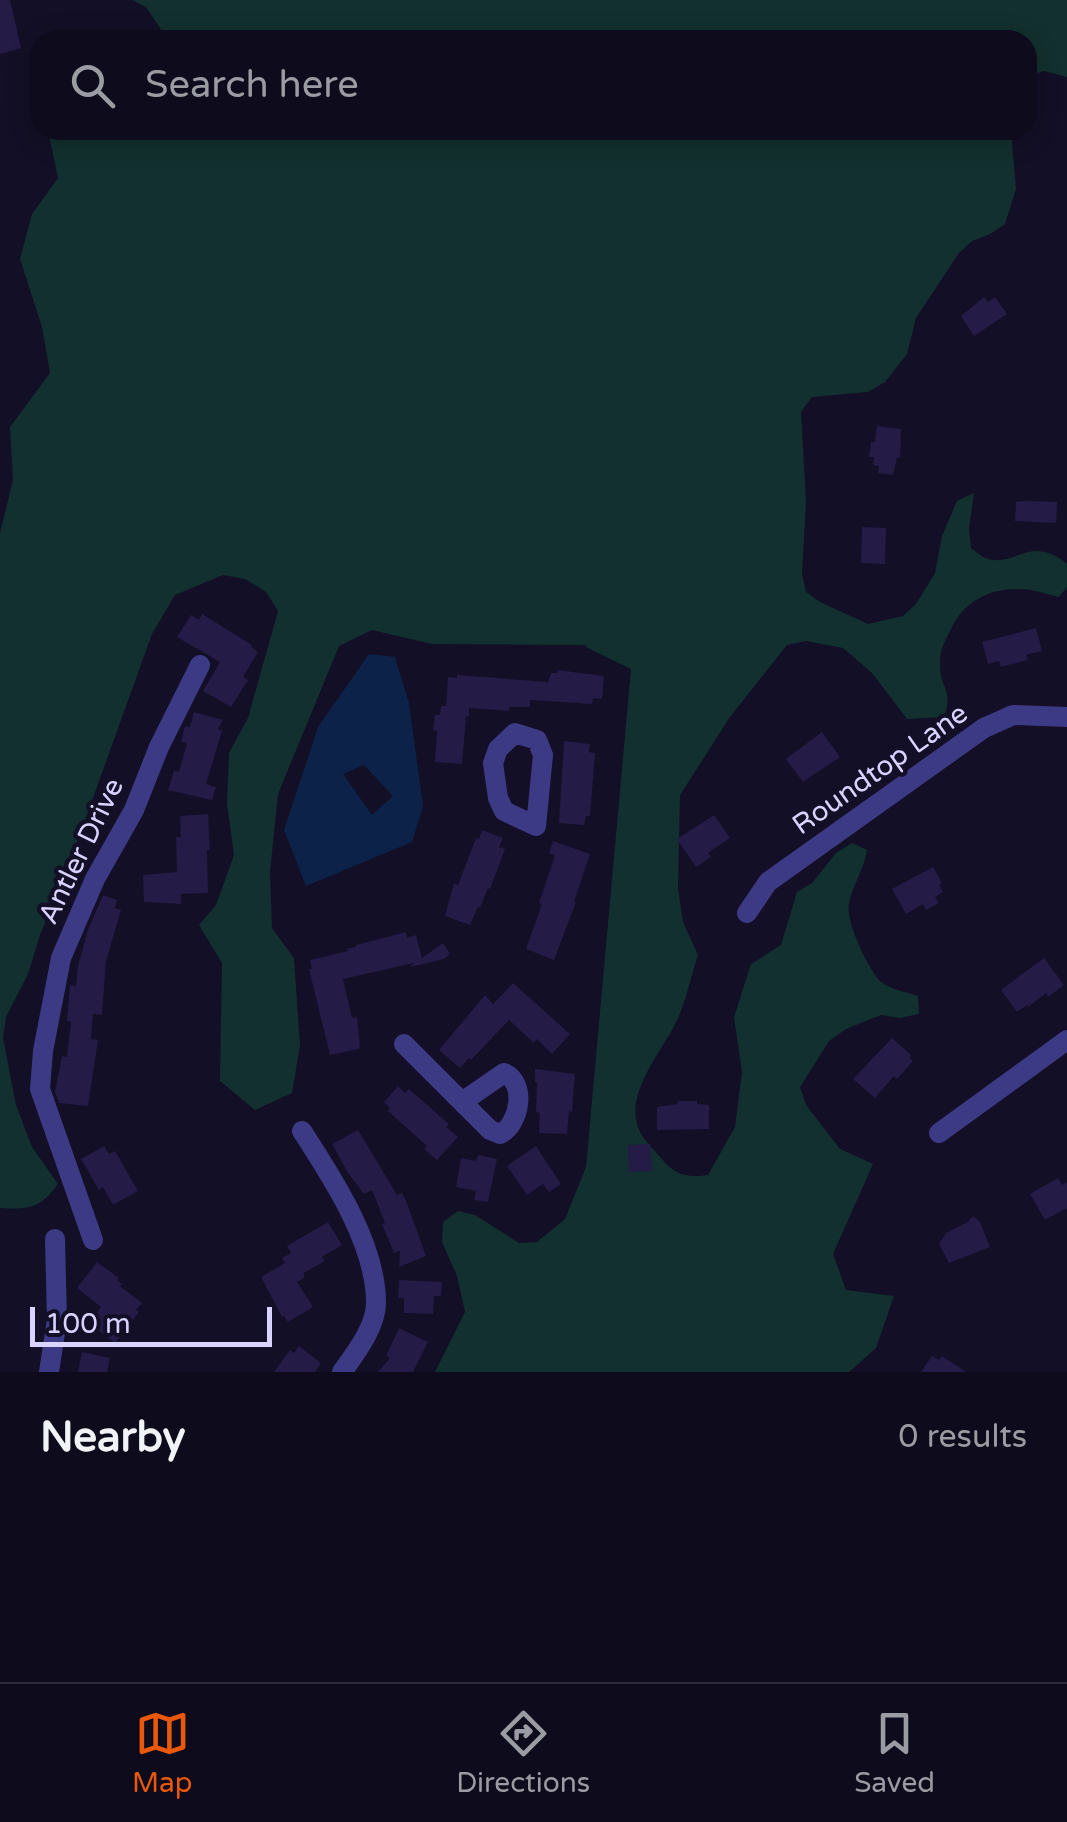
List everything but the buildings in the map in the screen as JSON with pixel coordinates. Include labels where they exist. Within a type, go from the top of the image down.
[{"type":"street","name":"Antler Drive","points":[[93,1240],[40,1089],[43,1051],[61,958],[95,879],[134,810],[200,665]]},
{"type":"street","name":"Roundtop Lane","points":[[747,912],[768,882],[984,728],[1013,715],[1067,716]]},
{"type":"street","points":[[939,1133],[1067,1040]]},
{"type":"street","points":[[404,1044],[462,1102]]},
{"type":"street","points":[[302,1131],[355,1221],[371,1268],[377,1306],[363,1344],[342,1372]]},
{"type":"street","points":[[49,1372],[56,1320],[55,1239]]},
{"type":"green space","points":[[132,0],[1067,0],[1067,77],[1037,73],[1037,30],[161,30],[146,7]]},
{"type":"green space","points":[[50,140],[1012,140],[1016,189],[1005,224],[972,241],[959,253],[916,318],[907,354],[885,382],[868,392],[812,397],[801,412],[806,502],[802,574],[806,592],[868,624],[903,616],[916,604],[935,573],[942,536],[957,501],[974,493],[969,529],[971,548],[996,560],[1032,551],[1054,555],[1067,564],[1067,587],[1059,597],[1025,589],[998,591],[979,598],[963,611],[940,655],[948,700],[944,717],[907,719],[872,673],[843,648],[806,641],[787,645],[730,717],[680,795],[678,888],[683,922],[698,955],[677,1020],[645,1076],[636,1102],[640,1131],[666,1164],[681,1174],[708,1175],[735,1127],[742,1072],[734,1017],[751,964],[781,945],[797,892],[812,883],[836,853],[852,843],[867,850],[849,903],[854,932],[881,982],[918,996],[919,1014],[900,1018],[881,1015],[846,1029],[829,1041],[800,1087],[806,1105],[840,1149],[873,1164],[833,1254],[846,1290],[894,1296],[876,1348],[849,1372],[435,1372],[465,1312],[457,1276],[442,1242],[443,1222],[458,1211],[475,1215],[519,1243],[537,1242],[565,1219],[586,1167],[631,669],[586,645],[432,644],[372,630],[339,646],[278,794],[270,872],[272,928],[294,958],[300,1045],[292,1093],[255,1110],[220,1081],[222,963],[199,925],[216,905],[234,855],[227,804],[229,753],[248,718],[278,611],[266,592],[245,579],[223,575],[175,595],[152,634],[28,974],[6,1017],[3,1038],[16,1105],[32,1147],[58,1184],[34,1206],[0,1208],[0,533],[13,480],[10,427],[50,373],[42,327],[20,259],[32,214],[58,178]]},
{"type":"water","points":[[369,654],[395,657],[409,703],[423,806],[412,842],[306,886],[284,830],[318,727]],"holes":[[[364,765],[393,796],[372,815],[343,774]]]}]
